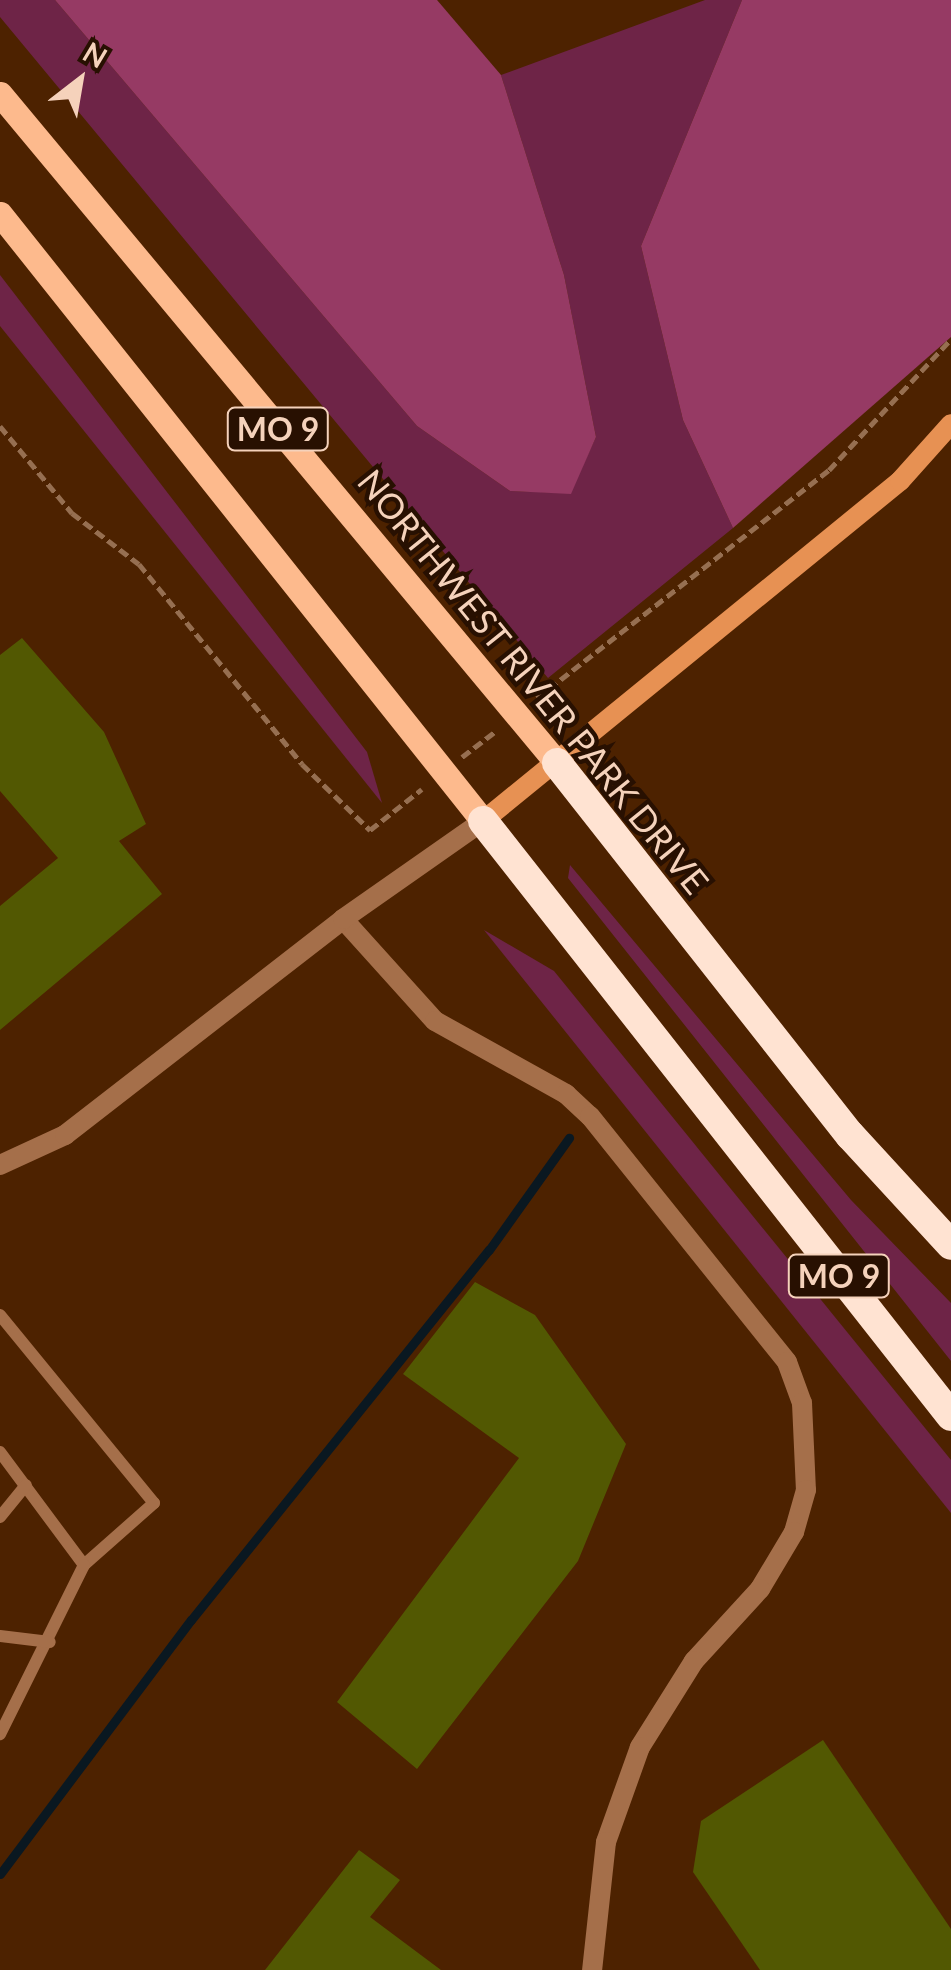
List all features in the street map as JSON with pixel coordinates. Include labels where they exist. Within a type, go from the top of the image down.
[{"type":"highway","name":"NORTHWEST RIVER PARK DRIVE","points":[[557,763],[850,1136],[951,1245]]},
{"type":"highway","name":"MO 9","points":[[483,821],[951,1416]]},
{"type":"main road","name":"NORTHWEST RIVER PARK DRIVE","points":[[0,94],[557,763]]},
{"type":"main road","name":"MO 9","points":[[0,214],[483,821]]},
{"type":"street","points":[[0,1164],[65,1136],[343,918],[483,821],[900,481],[951,424]]},
{"type":"street","points":[[343,918],[434,1021],[566,1094],[590,1116],[787,1362],[802,1403],[807,1476],[794,1532],[760,1590],[694,1661],[640,1748],[606,1842],[592,1970]]},
{"type":"lane","points":[[0,1315],[154,1503],[84,1566],[50,1642],[0,1734]]},
{"type":"lane","points":[[0,1452],[84,1566]]},
{"type":"lane","points":[[0,1517],[26,1486]]},
{"type":"lane","points":[[0,1636],[50,1642]]},
{"type":"path","points":[[766,520],[886,416],[951,339]]},
{"type":"shaded area","points":[[0,0],[55,0],[417,426],[510,491],[570,493],[596,437],[564,275],[501,75],[705,0],[742,0],[641,246],[683,420],[733,528],[548,678],[0,17]]},
{"type":"shaded area","points":[[55,0],[437,0],[501,75],[564,275],[596,437],[571,494],[510,491],[417,426]]},
{"type":"shaded area","points":[[742,0],[951,0],[951,337],[733,528],[683,420],[641,246]]},
{"type":"shaded area","points":[[0,275],[367,752],[382,803],[0,326]]},
{"type":"shaded area","points":[[570,865],[851,1200],[951,1303],[951,1361],[568,878]]},
{"type":"shaded area","points":[[484,930],[554,971],[951,1460],[951,1513]]},
{"type":"building","points":[[22,638],[104,732],[146,824],[119,841],[162,894],[0,1030],[0,906],[58,858],[0,791],[0,655]]},
{"type":"building","points":[[475,1282],[535,1315],[626,1444],[578,1561],[417,1769],[337,1702],[519,1458],[403,1374]]},
{"type":"building","points":[[823,1740],[951,1929],[951,1970],[760,1970],[693,1872],[701,1821]]},
{"type":"building","points":[[359,1850],[400,1880],[370,1917],[441,1970],[265,1970]]},
{"type":"waterway","points":[[0,1874],[191,1620],[489,1250],[569,1138]]}]
